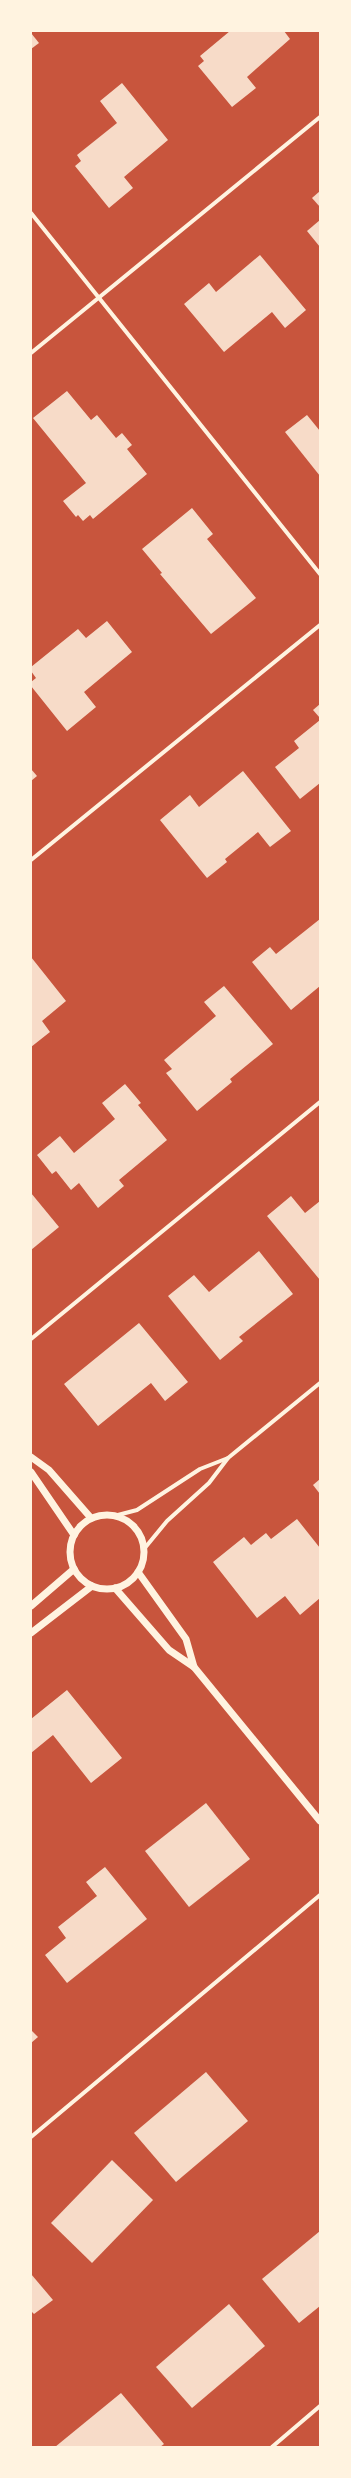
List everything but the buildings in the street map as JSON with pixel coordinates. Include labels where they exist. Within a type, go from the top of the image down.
[{"type":"street","points":[[31,353],[320,117]]},
{"type":"street","points":[[31,213],[320,574]]},
{"type":"street","points":[[31,860],[320,625]]},
{"type":"street","points":[[31,1339],[320,1102]]},
{"type":"street","points":[[144,1549],[167,1521],[209,1483],[228,1458],[320,1383]]},
{"type":"street","points":[[31,1457],[49,1470],[91,1518]]},
{"type":"street","points":[[114,1516],[137,1510],[200,1468],[228,1458]]},
{"type":"street","points":[[31,1472],[74,1535]]},
{"type":"street","points":[[102,1515],[114,1516],[125,1520],[135,1527],[141,1538],[144,1549],[143,1561],[138,1572],[132,1579],[115,1588],[104,1589],[92,1586],[82,1579],[74,1569],[70,1558],[70,1546],[74,1535],[81,1525],[91,1518],[102,1515]]},
{"type":"street","points":[[31,1606],[74,1569]]},
{"type":"street","points":[[138,1572],[186,1638],[194,1667]]},
{"type":"street","points":[[31,1633],[92,1586]]},
{"type":"street","points":[[115,1588],[169,1650],[194,1667],[320,1821]]},
{"type":"street","points":[[31,2137],[320,1895]]},
{"type":"street","points":[[272,2447],[320,2406]]}]
